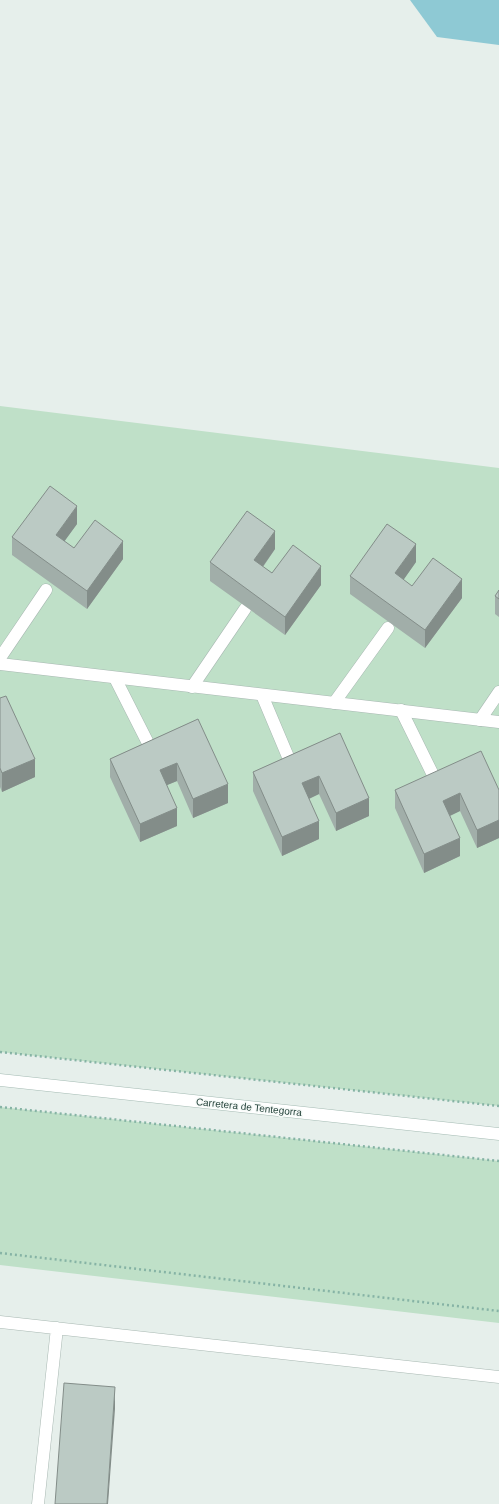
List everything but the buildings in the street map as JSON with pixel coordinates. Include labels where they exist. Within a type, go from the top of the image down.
[{"type":"street","points":[[0,658],[46,590]]},
{"type":"street","points":[[192,687],[245,609]]},
{"type":"street","points":[[334,703],[388,628]]},
{"type":"street","points":[[0,664],[499,722]]},
{"type":"street","points":[[115,678],[153,753]]},
{"type":"street","points":[[480,720],[499,692]]},
{"type":"street","points":[[262,695],[294,771]]},
{"type":"street","points":[[401,710],[438,785]]},
{"type":"street","name":"Carretera de Tentegorra","points":[[0,1080],[499,1134]]},
{"type":"street","points":[[0,1322],[499,1377]]},
{"type":"street","points":[[38,1504],[57,1328]]},
{"type":"path","points":[[0,1052],[499,1106]]},
{"type":"path","points":[[0,1107],[499,1161]]},
{"type":"path","points":[[0,1253],[499,1311]]},
{"type":"green space","points":[[0,406],[499,468],[499,1106],[0,1052]]},
{"type":"green space","points":[[0,1107],[499,1161],[499,1323],[0,1265]]},
{"type":"water","points":[[410,0],[499,0],[499,45],[437,37]]}]
